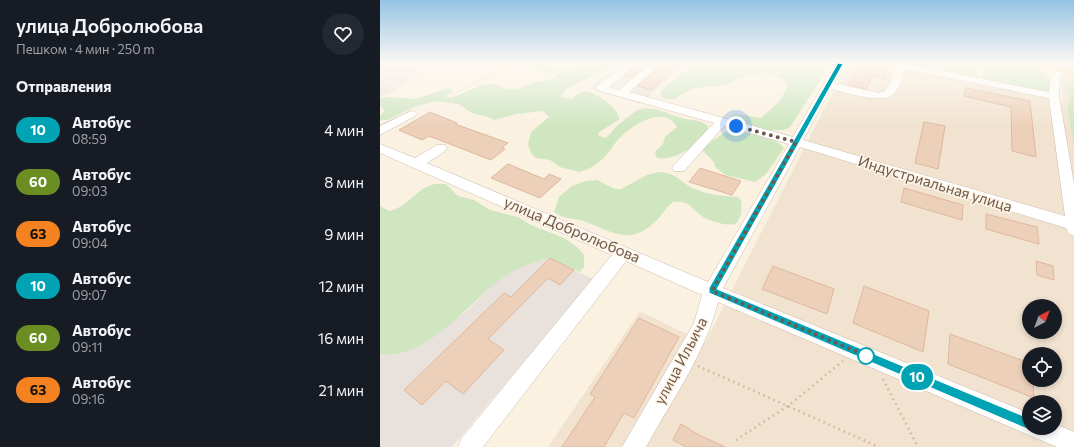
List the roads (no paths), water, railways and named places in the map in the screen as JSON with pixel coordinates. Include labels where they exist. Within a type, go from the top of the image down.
[{"type":"street","name":"Индустриальная улица","points":[[605,85],[601,88],[796,142],[1074,226]]},
{"type":"street","points":[[621,94],[632,85]]},
{"type":"street","points":[[828,85],[879,96],[887,96],[891,94],[895,85]]},
{"type":"street","name":"улица Ильича","points":[[633,447],[685,360],[703,325],[712,291],[828,85]]},
{"type":"street","points":[[997,85],[1054,96]]},
{"type":"street","points":[[1055,85],[1054,96],[1074,226]]},
{"type":"street","points":[[380,131],[411,114]]},
{"type":"street","points":[[679,168],[722,122]]},
{"type":"street","name":"улица Добролюбова","points":[[380,148],[712,291],[1022,421]]},
{"type":"street","points":[[417,163],[441,148]]},
{"type":"street","points":[[470,447],[624,252]]},
{"type":"street","points":[[1055,435],[1074,443]]}]
